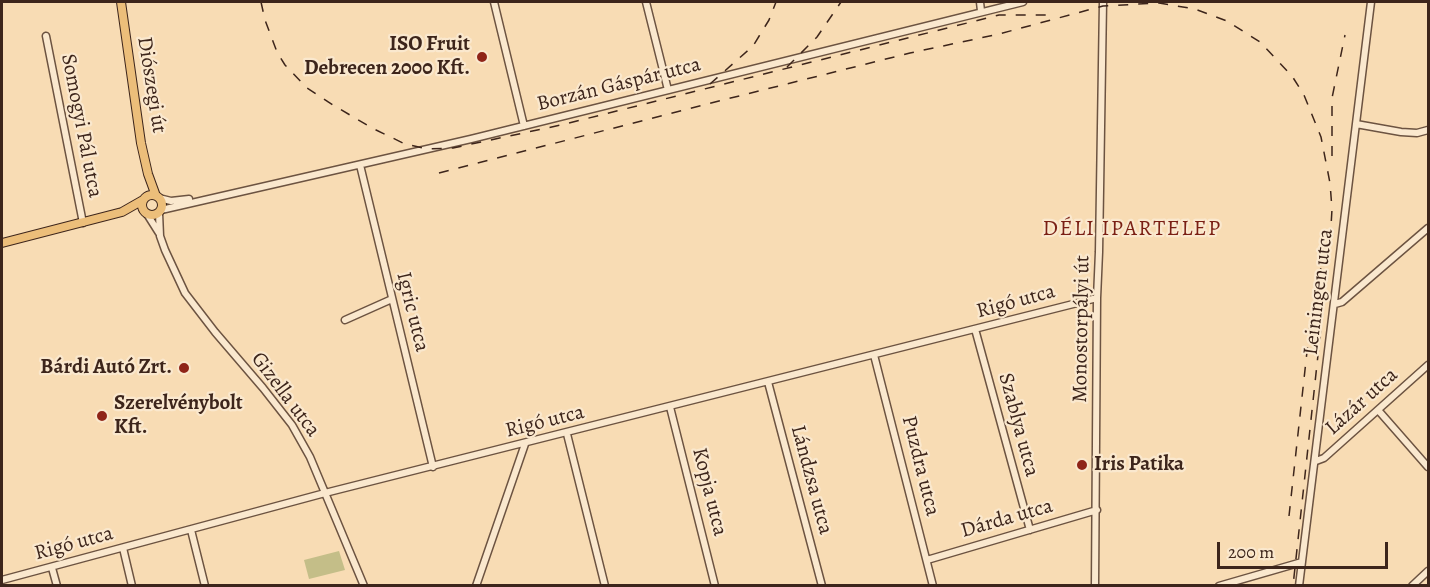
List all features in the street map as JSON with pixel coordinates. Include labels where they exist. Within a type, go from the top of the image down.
[{"type":"main road","name":"Diószegi út","points":[[121,2],[148,174],[158,197]]},
{"type":"main road","name":"Diószegi út","points":[[144,199],[148,174]]},
{"type":"main road","points":[[2,243],[122,212],[144,199],[158,197],[162,206],[160,212],[155,215],[122,212]]},
{"type":"main road","points":[[144,199],[145,213]]},
{"type":"street","points":[[494,2],[525,126]]},
{"type":"street","points":[[646,2],[668,90]]},
{"type":"street","points":[[981,2],[981,11]]},
{"type":"street","name":"Borzán Gáspár utca","points":[[160,212],[222,195],[525,126],[1023,2]]},
{"type":"street","name":"Monostorpályi út","points":[[1095,585],[1097,298],[1103,2]]},
{"type":"street","name":"Leiningen utca","points":[[1299,585],[1371,2]]},
{"type":"street","name":"Somogyi Pál utca","points":[[46,36],[83,223]]},
{"type":"street","points":[[1356,124],[1401,132],[1417,133],[1428,130]]},
{"type":"street","name":"Igric utca","points":[[360,165],[433,467]]},
{"type":"street","name":"Borzán Gáspár utca","points":[[158,197],[171,201],[222,195]]},
{"type":"street","name":"Gizella utca","points":[[160,212],[160,236]]},
{"type":"street","name":"Gizella utca","points":[[145,213],[160,236],[185,293],[292,425],[310,457],[364,585]]},
{"type":"street","points":[[1335,304],[1342,302],[1428,228]]},
{"type":"street","name":"Rigó utca","points":[[2,580],[325,494],[1097,298]]},
{"type":"street","points":[[345,320],[392,299]]},
{"type":"street","name":"Szablya utca","points":[[975,329],[1030,530]]},
{"type":"street","name":"Puzdra utca","points":[[874,355],[933,585]]},
{"type":"street","name":"Lázár utca","points":[[1316,461],[1324,458],[1428,365]]},
{"type":"street","name":"Lándzsa utca","points":[[768,382],[822,585]]},
{"type":"street","name":"Kopja utca","points":[[670,407],[716,585]]},
{"type":"street","points":[[1378,410],[1428,467]]},
{"type":"street","points":[[567,434],[605,585]]},
{"type":"street","points":[[476,585],[525,444]]},
{"type":"street","name":"Dárda utca","points":[[927,560],[1097,510]]},
{"type":"street","points":[[191,530],[205,585]]},
{"type":"street","points":[[123,548],[132,585]]},
{"type":"street","points":[[1219,585],[1302,562]]},
{"type":"street","points":[[52,568],[57,585]]},
{"type":"street","points":[[1412,585],[1428,571]]},
{"type":"shaded area","points":[[339,551],[345,570],[309,579],[304,560]]},
{"type":"railway","points":[[261,2],[277,52],[285,65],[307,88],[372,128],[405,144],[428,149],[453,148],[561,125],[999,15],[1054,15]]},
{"type":"railway","points":[[710,84],[753,46],[769,20],[776,2]]},
{"type":"railway","points":[[787,67],[817,37],[841,2]]},
{"type":"railway","points":[[439,173],[1103,6],[1159,3],[1195,9],[1227,21],[1260,42],[1292,76],[1304,95],[1321,137],[1330,183],[1332,209],[1330,244],[1293,586]]},
{"type":"railway","points":[[1332,156],[1332,98],[1345,35]]},
{"type":"railway","points":[[1289,516],[1311,315],[1321,267]]},
{"type":"place","name":"ISO Fruit Debrecen 2000 Kft.","points":[[482,57]]},
{"type":"place","name":"Bárdi Autó Zrt.","points":[[184,368]]},
{"type":"place","name":"Szerelvénybolt Kft.","points":[[102,416]]},
{"type":"place","name":"Iris Patika","points":[[1082,465]]},
{"type":"district","name":"DÉLI IPARTELEP","points":[[1132,230]]}]
